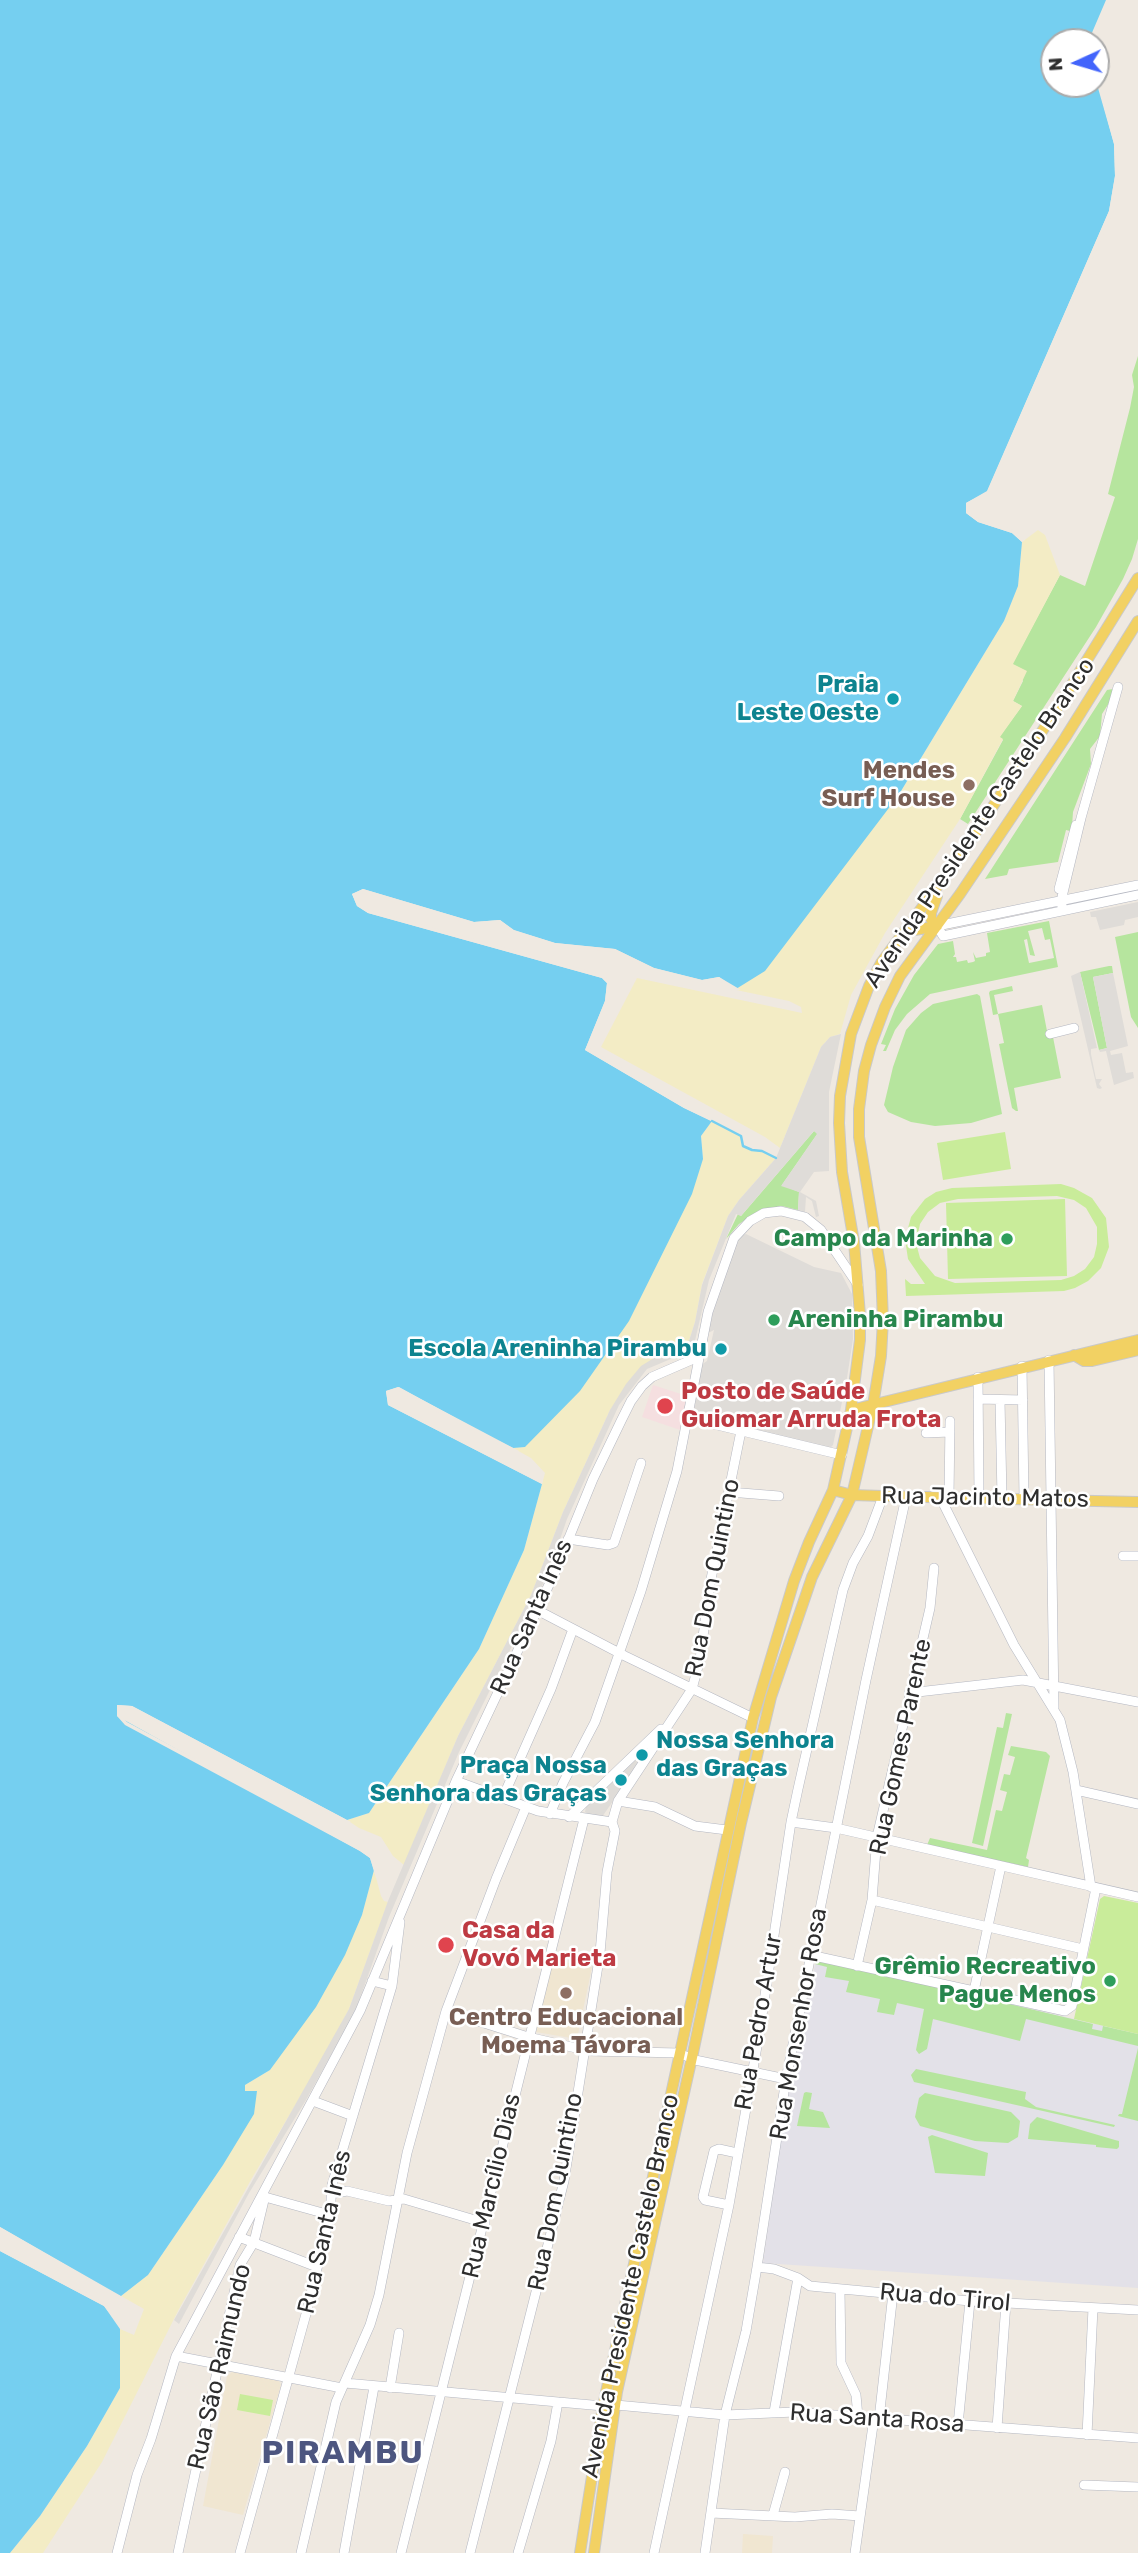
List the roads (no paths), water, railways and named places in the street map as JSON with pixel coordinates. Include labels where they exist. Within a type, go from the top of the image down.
[{"type":"main road","name":"Avenida Presidente Castelo Branco","points":[[580,2553],[603,2406],[753,1718],[776,1636],[808,1542],[833,1490],[851,1410],[860,1340],[858,1285],[839,1145],[840,1096],[850,1039],[869,986],[881,963],[945,878],[1031,749],[1138,578]]},
{"type":"main road","name":"Avenida Presidente Castelo Branco","points":[[594,2553],[616,2405],[771,1697],[812,1577],[852,1495],[873,1405],[881,1356],[881,1271],[862,1161],[859,1109],[871,1045],[900,976],[1065,738],[1137,627]]},
{"type":"main road","points":[[1031,749],[1042,750],[1047,758],[1032,785]]},
{"type":"main road","points":[[937,926],[931,919],[931,913],[945,878]]},
{"type":"main road","points":[[904,932],[937,926]]},
{"type":"main road","points":[[850,1039],[859,1047],[871,1045]]},
{"type":"main road","points":[[851,1410],[1022,1366],[1138,1340]]},
{"type":"main road","points":[[1074,1355],[1084,1361],[1092,1361],[1138,1350]]},
{"type":"main road","name":"Rua Jacinto Matos","points":[[833,1490],[852,1495],[1138,1502]]},
{"type":"main road","points":[[776,1636],[789,1641]]},
{"type":"main road","points":[[720,1866],[732,1869]]},
{"type":"main road","points":[[587,2501],[601,2503]]},
{"type":"street","points":[[1059,906],[1075,827],[1081,818],[1118,687]]},
{"type":"street","points":[[1059,906],[1138,885]]},
{"type":"street","points":[[937,926],[1138,895]]},
{"type":"street","points":[[1050,1034],[1074,1028]]},
{"type":"street","points":[[550,1814],[595,1723],[677,1471],[698,1357],[715,1288],[729,1249],[742,1228],[757,1217],[781,1211],[805,1217],[821,1230],[858,1285]]},
{"type":"street","name":"Rua Santa Inês","points":[[117,2553],[136,2475],[151,2439],[176,2356],[345,2042],[456,1781],[631,1401],[652,1377],[698,1357]]},
{"type":"street","points":[[1049,1360],[1054,1708]]},
{"type":"street","points":[[1022,1366],[1024,1499]]},
{"type":"street","points":[[978,1377],[979,1498]]},
{"type":"street","points":[[978,1399],[1023,1400]]},
{"type":"street","points":[[1000,1400],[1002,1498]]},
{"type":"street","points":[[688,1418],[842,1455]]},
{"type":"street","points":[[810,1955],[1061,2012],[1072,2006],[1093,1887],[1076,1790],[1063,1729],[1054,1708],[1014,1646],[945,1497],[950,1421]]},
{"type":"street","name":"Rua Dom Quintino","points":[[470,2553],[564,2181],[600,1953],[607,1872],[615,1831],[612,1822],[618,1801],[692,1689],[700,1660],[708,1597],[741,1431]]},
{"type":"street","points":[[926,1433],[950,1432]]},
{"type":"street","points":[[568,1539],[608,1545],[614,1542],[641,1463]]},
{"type":"street","points":[[729,1492],[779,1496]]},
{"type":"street","name":"Rua Pedro Artur","points":[[654,2553],[729,2205],[763,2011],[791,1822],[843,1590],[883,1496]]},
{"type":"street","name":"Rua Monsenhor Rosa","points":[[705,2553],[725,2415],[746,2331],[786,2079],[905,1497]]},
{"type":"street","points":[[1123,1556],[1138,1556]]},
{"type":"street","name":"Rua Gomes Parente","points":[[857,1966],[872,1900],[877,1837],[930,1608],[934,1568]]},
{"type":"street","points":[[537,1610],[619,1654],[753,1718]]},
{"type":"street","points":[[503,1797],[551,1689],[573,1629]]},
{"type":"street","points":[[909,1693],[1005,1681],[1035,1681],[1138,1702]]},
{"type":"street","name":"Rua Dom Quintino","points":[[569,1817],[673,1719]]},
{"type":"street","points":[[456,1781],[550,1814],[612,1822]]},
{"type":"street","points":[[1076,1790],[1138,1804]]},
{"type":"street","points":[[618,1801],[663,1809],[695,1826],[727,1830]]},
{"type":"street","points":[[300,2553],[318,2473],[344,2386],[370,2325],[379,2295],[407,2153],[446,2011],[526,1807]]},
{"type":"street","name":"Rua Marcílio Dias","points":[[401,2553],[485,2223],[527,2037],[584,1819]]},
{"type":"street","points":[[791,1822],[836,1828],[1138,1897]]},
{"type":"street","points":[[974,1991],[1001,1866]]},
{"type":"street","points":[[872,1900],[1083,1949]]},
{"type":"street","name":"Rua Santa Inês","points":[[240,2553],[290,2378],[330,2215],[331,2194],[392,1986],[402,1909]]},
{"type":"street","points":[[372,1980],[392,1986]]},
{"type":"street","points":[[446,2011],[527,2037],[589,2051],[679,2053],[691,2059],[786,2079]]},
{"type":"street","points":[[313,2101],[331,2110],[353,2116]]},
{"type":"street","points":[[729,2205],[705,2200],[703,2197],[714,2151],[719,2149],[737,2153]]},
{"type":"street","name":"Rua São Raimundo","points":[[178,2553],[240,2265],[254,2242],[268,2184]]},
{"type":"street","points":[[331,2194],[347,2192],[389,2201],[404,2199],[485,2223]]},
{"type":"street","points":[[265,2197],[330,2215]]},
{"type":"street","points":[[641,2231],[654,2233]]},
{"type":"street","points":[[239,2237],[317,2267]]},
{"type":"street","name":"Rua do Tirol","points":[[757,2267],[774,2269],[798,2278],[810,2286],[971,2301],[1138,2310]]},
{"type":"street","points":[[774,2412],[798,2278]]},
{"type":"street","points":[[840,2289],[841,2363],[856,2395],[858,2417]]},
{"type":"street","points":[[855,2553],[877,2418],[893,2293]]},
{"type":"street","points":[[958,2425],[971,2301]]},
{"type":"street","points":[[997,2428],[1006,2303]]},
{"type":"street","points":[[1087,2435],[1093,2308]]},
{"type":"street","points":[[390,2388],[399,2333]]},
{"type":"street","points":[[176,2356],[344,2386],[603,2406]]},
{"type":"street","points":[[344,2553],[374,2387]]},
{"type":"street","points":[[518,2553],[551,2441],[558,2402]]},
{"type":"street","name":"Rua Santa Rosa","points":[[616,2405],[725,2415],[774,2412],[877,2418],[1138,2438]]},
{"type":"street","points":[[773,2515],[785,2472]]},
{"type":"street","points":[[1084,2485],[1138,2487]]},
{"type":"street","points":[[711,2513],[860,2516]]},
{"type":"water","points":[[0,0],[1106,0],[1094,28],[1040,28],[1040,98],[1101,98],[1114,144],[1115,176],[1109,211],[987,492],[966,503],[966,513],[978,522],[1012,533],[1022,542],[1018,586],[1004,621],[898,796],[765,971],[736,989],[719,977],[702,980],[654,968],[615,949],[555,943],[513,930],[500,920],[474,922],[363,889],[352,894],[357,906],[368,913],[602,978],[607,983],[605,1001],[585,1050],[684,1108],[712,1121],[701,1136],[703,1159],[692,1194],[629,1321],[580,1391],[525,1447],[513,1448],[399,1387],[386,1391],[388,1405],[542,1484],[524,1550],[479,1649],[369,1813],[347,1820],[132,1706],[117,1705],[117,1716],[360,1851],[370,1858],[374,1870],[362,1915],[345,1955],[316,2007],[270,2070],[245,2085],[245,2091],[257,2091],[254,2114],[223,2165],[148,2275],[121,2296],[0,2227]]},
{"type":"water","points":[[0,2251],[104,2306],[120,2329],[120,2388],[87,2446],[40,2516],[10,2553],[0,2553]]},
{"type":"waterway","points":[[712,1121],[741,1136],[743,1146],[776,1158]]},
{"type":"place","name":"Praia Leste Oeste","points":[[893,699]]},
{"type":"place","name":"Mendes Surf House","points":[[969,785]]},
{"type":"place","name":"Campo da Marinha","points":[[1007,1239]]},
{"type":"place","name":"Areninha Pirambu","points":[[774,1320]]},
{"type":"place","name":"Escola Areninha Pirambu","points":[[721,1349]]},
{"type":"place","name":"Posto de Saúde Guiomar Arruda Frota","points":[[665,1406]]},
{"type":"place","name":"Nossa Senhora das Graças","points":[[642,1755]]},
{"type":"place","name":"Praça Nossa Senhora das Graças","points":[[621,1780]]},
{"type":"place","name":"Casa da Vovó Marieta","points":[[446,1945]]},
{"type":"place","name":"Grêmio Recreativo Pague Menos","points":[[1110,1981]]},
{"type":"place","name":"Centro Educacional Moema Távora","points":[[566,1993]]},
{"type":"district","name":"PIRAMBU","points":[[343,2454]]}]
